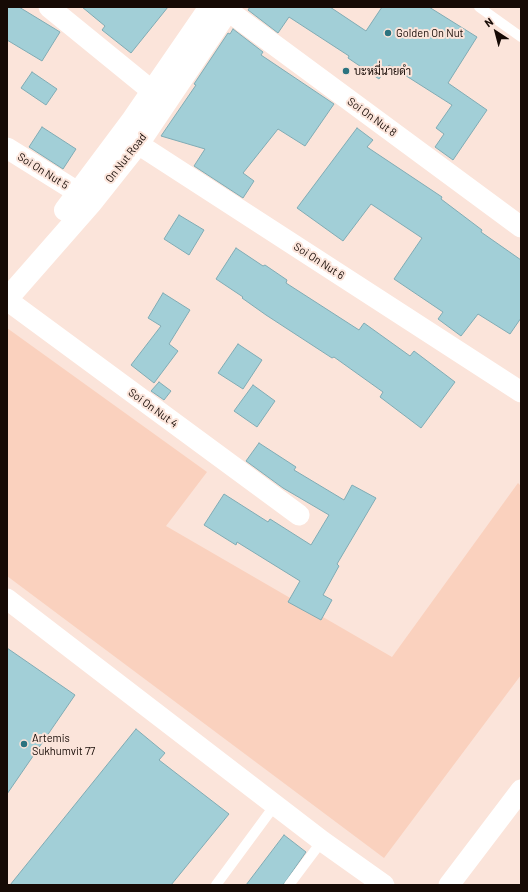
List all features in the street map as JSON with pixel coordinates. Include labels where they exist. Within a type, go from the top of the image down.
[{"type":"main road","name":"On Nut Road","points":[[7,281],[79,193],[133,120],[152,90],[222,8]]},
{"type":"main road","name":"On Nut Road","points":[[7,300],[92,202],[138,144],[222,8]]},
{"type":"street","points":[[49,7],[152,90]]},
{"type":"street","name":"Soi On Nut 8","points":[[222,8],[521,227]]},
{"type":"street","points":[[133,120],[138,144]]},
{"type":"street","name":"Soi On Nut 6","points":[[138,144],[521,392]]},
{"type":"street","name":"Soi On Nut 5","points":[[7,148],[79,193]]},
{"type":"street","name":"Soi On Nut 4","points":[[7,300],[299,515]]},
{"type":"street","points":[[7,599],[322,841],[384,885]]},
{"type":"street","points":[[449,885],[521,790]]},
{"type":"lane","points":[[479,7],[521,37]]},
{"type":"lane","points":[[216,885],[275,805]]},
{"type":"lane","points":[[289,885],[322,841]]},
{"type":"shaded area","points":[[7,328],[207,472],[166,526],[392,657],[518,483],[521,486],[521,675],[384,858],[7,576]]},
{"type":"building","points":[[7,7],[19,7],[60,32],[42,61],[7,40]]},
{"type":"building","points":[[82,7],[168,7],[131,53],[102,30],[105,26]]},
{"type":"building","points":[[250,7],[330,7],[366,31],[382,7],[429,7],[477,37],[448,83],[487,110],[453,160],[435,147],[444,134],[436,128],[452,105],[389,65],[379,79],[348,58],[349,56],[289,17],[278,33],[248,10]]},
{"type":"building","points":[[233,29],[263,52],[261,55],[334,104],[305,146],[278,129],[243,173],[254,181],[243,198],[194,166],[205,149],[161,136],[196,85],[194,84],[228,33],[230,34]]},
{"type":"building","points":[[32,72],[57,89],[46,105],[21,88]]},
{"type":"building","points":[[42,127],[76,149],[63,169],[29,147]]},
{"type":"building","points":[[357,128],[373,140],[367,147],[442,197],[441,199],[482,230],[481,232],[521,260],[521,318],[510,334],[478,314],[461,336],[438,319],[443,312],[394,279],[422,238],[371,204],[343,241],[297,208]]},
{"type":"building","points":[[179,215],[204,230],[189,255],[164,239]]},
{"type":"building","points":[[236,248],[263,266],[265,265],[287,280],[286,283],[359,330],[364,323],[410,356],[414,351],[455,382],[421,428],[380,397],[383,392],[334,357],[332,358],[266,315],[216,279]]},
{"type":"building","points":[[163,293],[190,310],[169,344],[178,351],[154,383],[131,365],[161,326],[148,318]]},
{"type":"building","points":[[238,344],[262,360],[243,389],[218,373]]},
{"type":"building","points":[[159,382],[171,391],[164,400],[151,391]]},
{"type":"building","points":[[253,385],[275,401],[257,427],[234,411]]},
{"type":"building","points":[[259,443],[296,467],[294,470],[344,500],[352,485],[376,498],[337,564],[339,566],[323,595],[332,600],[321,620],[288,602],[300,581],[237,542],[236,545],[204,525],[224,494],[268,522],[270,519],[311,545],[329,515],[283,488],[246,461]]},
{"type":"building","name":"Artemis Sukhumvit 77","points":[[7,648],[75,695],[7,794]]},
{"type":"building","points":[[136,729],[165,753],[159,760],[229,814],[171,885],[10,885]]},
{"type":"building","points":[[284,835],[306,852],[283,885],[246,885]]},
{"type":"place","name":"Golden On Nut","points":[[388,33]]},
{"type":"place","name":"บะหมี่นายดำ","points":[[346,71]]},
{"type":"place","name":"Artemis Sukhumvit 77","points":[[24,744]]}]
